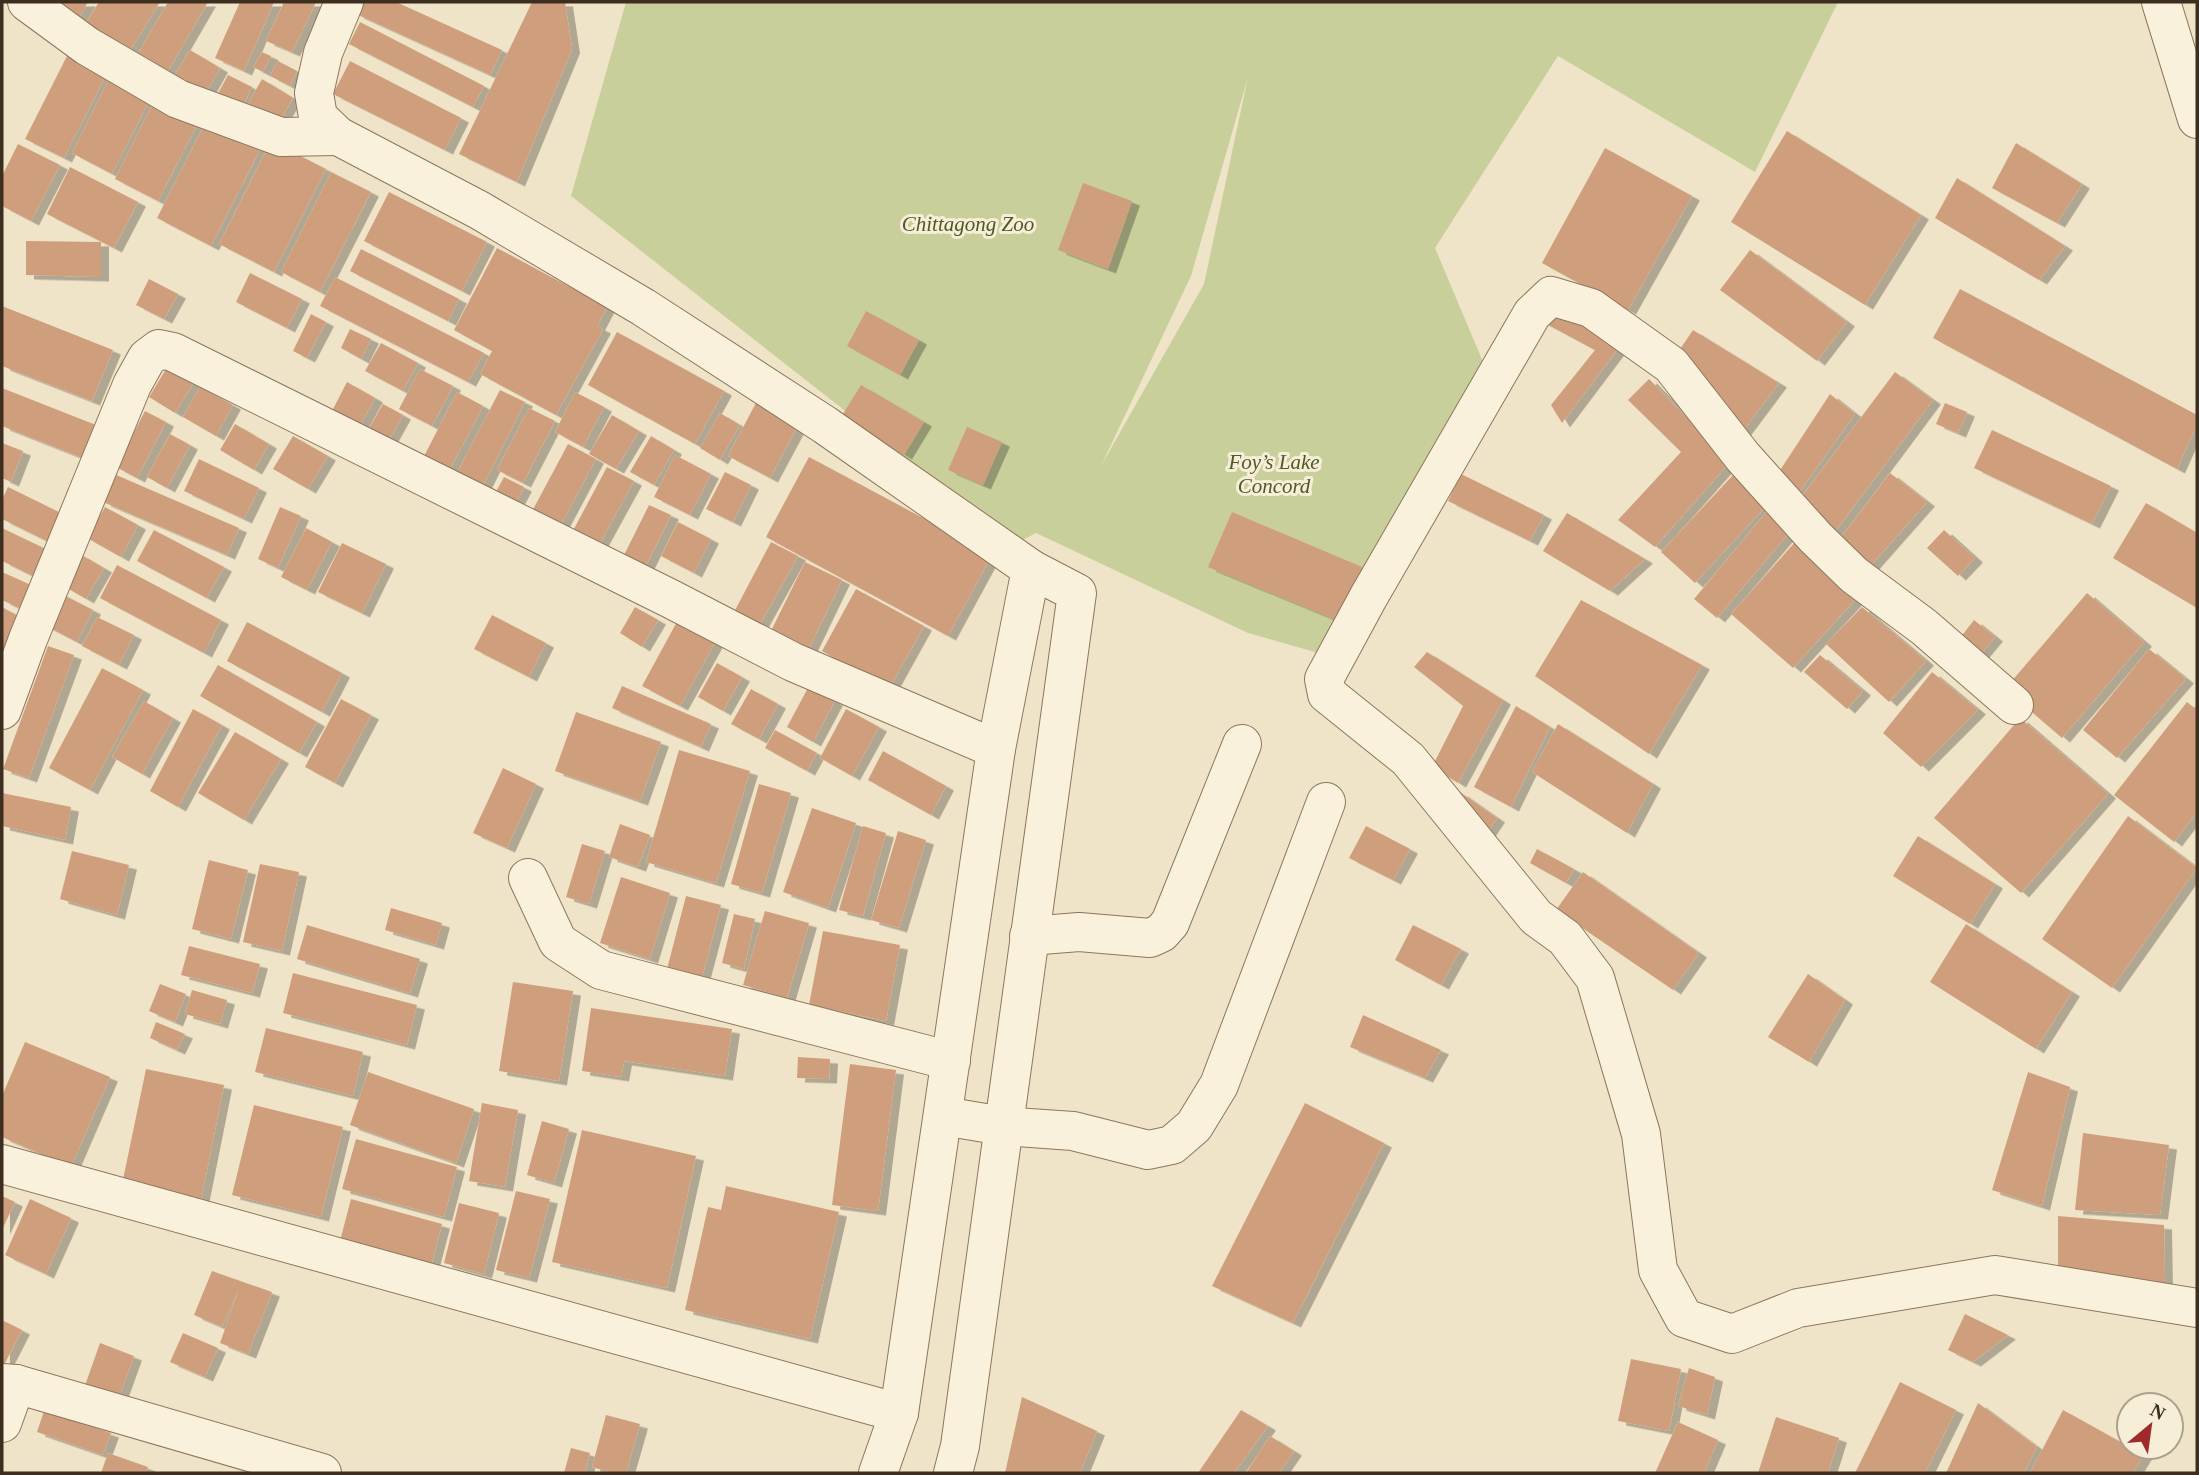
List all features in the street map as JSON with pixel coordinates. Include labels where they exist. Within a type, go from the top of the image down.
[{"type":"street","points":[[27,2],[87,46],[178,99],[281,136],[338,136]]},
{"type":"street","points":[[344,2],[323,53],[314,93],[318,117],[338,136],[479,210],[643,306],[825,425],[1031,569],[1077,593],[960,1446],[953,1473]]},
{"type":"street","points":[[2161,2],[2197,119]]},
{"type":"street","points":[[2014,705],[1924,627],[1854,575],[1815,537],[1744,457],[1671,365],[1591,308],[1551,296],[1532,314],[1324,679],[1327,694],[1408,759],[1536,917],[1565,939],[1595,978],[1641,1133],[1658,1270],[1684,1318],[1732,1334],[1798,1308],[1995,1275],[2197,1308]]},
{"type":"street","points":[[2,710],[33,626],[132,385],[147,358],[159,349],[186,358],[793,662],[996,749]]},
{"type":"street","points":[[878,1473],[899,1413],[996,749],[1031,569]]},
{"type":"street","points":[[1029,936],[1079,932],[1150,938],[1161,933],[1170,923],[1242,744]]},
{"type":"street","points":[[943,1116],[1003,1126],[1073,1131],[1148,1150],[1172,1145],[1194,1126],[1219,1084],[1326,802]]},
{"type":"street","points":[[528,877],[558,942],[601,970],[951,1061]]},
{"type":"street","points":[[2,1164],[899,1413]]},
{"type":"street","points":[[2,1423],[9,1383],[322,1473]]},
{"type":"green space","points":[[626,2],[1838,2],[1755,172],[1558,56],[1435,248],[1489,376],[1353,663],[1248,633],[1036,533],[1015,544],[571,196]],"holes":[[[1248,77],[1204,284],[1101,466],[1191,276]]]},
{"type":"building","points":[[52,2],[88,2],[77,21]]},
{"type":"building","points":[[99,2],[160,2],[126,57],[82,29]]},
{"type":"building","points":[[168,2],[208,2],[165,76],[135,59]]},
{"type":"building","points":[[240,2],[274,2],[244,71],[215,58]]},
{"type":"building","points":[[284,2],[316,2],[292,52],[266,41]]},
{"type":"building","points":[[361,2],[396,2],[502,50],[490,75],[356,14]]},
{"type":"building","points":[[532,2],[565,2],[572,49],[517,182],[459,154]]},
{"type":"building","points":[[360,22],[484,86],[473,107],[349,44]]},
{"type":"building","points":[[190,50],[220,68],[201,102],[170,83]]},
{"type":"building","points":[[69,52],[108,71],[64,158],[25,139]]},
{"type":"building","points":[[262,52],[271,56],[263,72],[253,67]]},
{"type":"building","points":[[278,61],[297,71],[290,86],[270,76]]},
{"type":"building","points":[[350,61],[461,118],[445,150],[333,94]]},
{"type":"building","points":[[228,75],[252,87],[241,110],[216,97]]},
{"type":"building","points":[[109,79],[150,99],[112,174],[72,153]]},
{"type":"building","points":[[262,79],[293,98],[275,129],[244,111]]},
{"type":"building","points":[[155,99],[199,121],[158,201],[115,179]]},
{"type":"building","points":[[208,118],[262,146],[211,246],[157,218]]},
{"type":"building","points":[[1787,131],[1921,215],[1865,305],[1731,222]]},
{"type":"building","points":[[271,141],[326,169],[274,272],[219,244]]},
{"type":"building","points":[[2016,143],[2082,184],[2057,223],[1992,188]]},
{"type":"building","points":[[18,144],[60,165],[31,221],[2,206],[2,176]]},
{"type":"building","points":[[1605,148],[1692,196],[1628,310],[1542,263]]},
{"type":"building","points":[[70,167],[138,202],[114,248],[47,214]]},
{"type":"building","points":[[331,172],[371,192],[320,292],[281,272]]},
{"type":"building","points":[[1957,178],[2065,246],[2039,280],[1935,218]]},
{"type":"building","points":[[1083,183],[1132,201],[1108,269],[1058,250]]},
{"type":"building","points":[[389,192],[487,242],[462,291],[364,241]]},
{"type":"building","points":[[26,241],[101,242],[101,277],[26,275]]},
{"type":"building","points":[[497,248],[607,307],[597,326],[603,329],[556,415],[480,374],[492,351],[454,330]]},
{"type":"building","points":[[361,249],[459,299],[448,321],[350,271]]},
{"type":"building","points":[[1750,250],[1847,322],[1817,361],[1720,290]]},
{"type":"building","points":[[250,273],[302,299],[287,328],[236,302]]},
{"type":"building","points":[[335,277],[484,353],[468,382],[320,306]]},
{"type":"building","points":[[149,279],[178,294],[164,319],[136,305]]},
{"type":"building","points":[[1960,289],[2197,415],[2197,424],[2177,469],[1933,338]]},
{"type":"building","points":[[1549,300],[1620,346],[1562,423],[1551,405],[1595,350],[1541,321]]},
{"type":"building","points":[[2,306],[113,350],[92,401],[2,366]]},
{"type":"building","points":[[866,311],[919,340],[900,375],[847,346]]},
{"type":"building","points":[[311,314],[326,322],[307,358],[293,351]]},
{"type":"building","points":[[350,329],[371,339],[361,359],[341,348]]},
{"type":"building","points":[[1693,330],[1779,383],[1740,435],[1674,358]]},
{"type":"building","points":[[617,332],[724,391],[695,444],[588,385]]},
{"type":"building","points":[[381,343],[418,363],[403,391],[365,371]]},
{"type":"building","points":[[171,361],[197,377],[175,413],[149,397]]},
{"type":"building","points":[[420,369],[453,386],[432,426],[399,409]]},
{"type":"building","points":[[1895,372],[1933,400],[1831,537],[1793,508]]},
{"type":"building","points":[[1649,379],[1730,462],[1655,547],[1618,520],[1681,452],[1628,400]]},
{"type":"building","points":[[347,382],[375,398],[358,429],[331,413]]},
{"type":"building","points":[[861,385],[924,422],[904,455],[841,417]]},
{"type":"building","points":[[200,387],[233,405],[216,436],[183,417]]},
{"type":"building","points":[[2,388],[101,427],[88,460],[2,426]]},
{"type":"building","points":[[500,390],[525,402],[482,488],[456,475]]},
{"type":"building","points":[[457,392],[483,406],[446,477],[420,464]]},
{"type":"building","points":[[575,392],[604,407],[583,447],[555,432]]},
{"type":"building","points":[[1830,394],[1855,414],[1796,497],[1773,481]]},
{"type":"building","points":[[758,399],[800,422],[770,478],[728,456]]},
{"type":"building","points":[[1945,403],[1967,412],[1958,433],[1936,424]]},
{"type":"building","points":[[383,404],[403,415],[389,440],[369,428]]},
{"type":"building","points":[[529,408],[555,421],[523,483],[497,470]]},
{"type":"building","points":[[145,411],[166,422],[137,478],[116,467]]},
{"type":"building","points":[[720,413],[740,425],[720,460],[700,448]]},
{"type":"building","points":[[612,415],[639,431],[616,469],[589,454]]},
{"type":"building","points":[[235,424],[269,444],[254,470],[220,450]]},
{"type":"building","points":[[967,427],[1002,442],[983,485],[948,470]]},
{"type":"building","points":[[1992,430],[2111,486],[2092,524],[1974,468]]},
{"type":"building","points":[[170,434],[190,445],[167,488],[147,477]]},
{"type":"building","points":[[293,436],[328,456],[308,489],[273,469]]},
{"type":"building","points":[[651,436],[674,450],[654,485],[630,472]]},
{"type":"building","points":[[2,443],[23,451],[11,482],[2,478]]},
{"type":"building","points":[[568,444],[596,459],[556,534],[528,519]]},
{"type":"building","points":[[675,455],[711,474],[690,515],[654,497]]},
{"type":"building","points":[[809,457],[992,555],[948,636],[766,537]]},
{"type":"building","points":[[199,459],[259,488],[244,519],[184,491]]},
{"type":"building","points":[[607,467],[634,481],[594,554],[568,540]]},
{"type":"building","points":[[725,472],[751,485],[733,522],[706,509]]},
{"type":"building","points":[[1890,473],[1927,502],[1866,571],[1836,544]]},
{"type":"building","points":[[114,474],[239,528],[227,555],[103,502]]},
{"type":"building","points":[[1461,474],[1544,515],[1530,541],[1448,501]]},
{"type":"building","points":[[1734,474],[1767,505],[1695,583],[1661,552]]},
{"type":"building","points":[[504,477],[524,487],[511,511],[491,501]]},
{"type":"building","points":[[8,487],[67,516],[53,544],[2,519],[2,500]]},
{"type":"building","points":[[2146,503],[2197,533],[2197,608],[2113,558]]},
{"type":"building","points":[[649,505],[671,515],[645,568],[623,557]]},
{"type":"building","points":[[105,507],[138,525],[121,557],[87,538]]},
{"type":"building","points":[[280,507],[301,516],[278,568],[258,559]]},
{"type":"building","points":[[1769,509],[1792,529],[1717,618],[1694,599]]},
{"type":"building","points":[[1232,512],[1362,567],[1339,621],[1208,567]]},
{"type":"building","points":[[1567,513],[1645,559],[1610,591],[1543,551]]},
{"type":"building","points":[[678,522],[711,539],[694,573],[661,556]]},
{"type":"building","points":[[2,528],[50,551],[37,578],[2,561]]},
{"type":"building","points":[[306,528],[332,542],[307,590],[281,577]]},
{"type":"building","points":[[154,530],[224,567],[207,598],[137,561]]},
{"type":"building","points":[[1944,530],[1975,558],[1958,576],[1927,548]]},
{"type":"building","points":[[1796,541],[1854,601],[1793,668],[1731,614]]},
{"type":"building","points":[[771,542],[798,556],[758,628],[733,614]]},
{"type":"building","points":[[342,543],[386,564],[362,613],[318,592]]},
{"type":"building","points":[[80,554],[104,568],[86,599],[62,585]]},
{"type":"building","points":[[805,562],[842,580],[805,657],[767,639]]},
{"type":"building","points":[[117,565],[221,620],[204,653],[100,598]]},
{"type":"building","points":[[2,572],[31,585],[21,609],[2,600]]},
{"type":"building","points":[[856,589],[924,626],[889,689],[822,651]]},
{"type":"building","points":[[60,593],[93,610],[77,642],[44,625]]},
{"type":"building","points":[[2087,593],[2144,642],[2062,738],[2005,689]]},
{"type":"building","points":[[1581,600],[1702,665],[1649,754],[1535,676]]},
{"type":"building","points":[[2,607],[29,622],[11,655],[2,650]]},
{"type":"building","points":[[635,607],[658,620],[642,647],[620,633]]},
{"type":"building","points":[[1862,607],[1926,661],[1889,702],[1826,644]]},
{"type":"building","points":[[492,615],[546,643],[529,677],[474,649]]},
{"type":"building","points":[[97,617],[134,635],[119,665],[82,646]]},
{"type":"building","points":[[679,618],[717,639],[680,706],[642,686]]},
{"type":"building","points":[[1974,620],[1995,637],[1980,655],[1960,638]]},
{"type":"building","points":[[247,622],[342,673],[322,712],[227,661]]},
{"type":"building","points":[[48,646],[74,655],[29,778],[3,769]]},
{"type":"building","points":[[2149,649],[2186,679],[2117,758],[2083,730]]},
{"type":"building","points":[[1427,652],[1503,700],[1458,783],[1432,767],[1463,706],[1414,667]]},
{"type":"building","points":[[1820,655],[1863,691],[1847,709],[1804,672]]},
{"type":"building","points":[[717,663],[742,677],[723,711],[698,697]]},
{"type":"building","points":[[218,665],[317,722],[299,753],[200,696]]},
{"type":"building","points":[[102,668],[143,690],[90,790],[49,768]]},
{"type":"building","points":[[1932,672],[1978,710],[1921,767],[1883,733]]},
{"type":"building","points":[[622,686],[711,724],[701,747],[612,708]]},
{"type":"building","points":[[809,686],[835,701],[813,742],[787,727]]},
{"type":"building","points":[[751,689],[778,704],[759,739],[731,724]]},
{"type":"building","points":[[341,699],[371,715],[335,783],[305,767]]},
{"type":"building","points":[[144,701],[173,718],[142,774],[112,757]]},
{"type":"building","points":[[2187,702],[2197,710],[2197,812],[2174,842],[2114,795]]},
{"type":"building","points":[[1516,706],[1550,727],[1511,807],[1474,787]]},
{"type":"building","points":[[193,709],[222,725],[178,807],[150,791]]},
{"type":"building","points":[[846,709],[879,727],[852,776],[820,758]]},
{"type":"building","points":[[576,712],[661,742],[640,801],[555,771]]},
{"type":"building","points":[[2020,718],[2108,794],[2021,893],[1934,818]]},
{"type":"building","points":[[1558,724],[1653,784],[1627,833],[1532,772]]},
{"type":"building","points":[[775,730],[817,753],[807,771],[765,748]]},
{"type":"building","points":[[235,732],[281,759],[244,820],[198,793]]},
{"type":"building","points":[[679,750],[750,771],[716,883],[646,862]]},
{"type":"building","points":[[883,751],[946,786],[931,815],[868,780]]},
{"type":"building","points":[[503,768],[536,784],[507,848],[473,833]]},
{"type":"building","points":[[759,784],[791,793],[762,893],[731,884]]},
{"type":"building","points":[[1460,792],[1497,818],[1487,833],[1450,804]]},
{"type":"building","points":[[2,793],[71,807],[65,840],[2,826]]},
{"type":"building","points":[[812,808],[856,823],[828,908],[783,892]]},
{"type":"building","points":[[2128,816],[2197,868],[2112,988],[2042,939]]},
{"type":"building","points":[[620,824],[650,835],[638,867],[609,857]]},
{"type":"building","points":[[863,826],[886,833],[863,916],[839,910]]},
{"type":"building","points":[[1366,826],[1410,849],[1393,880],[1349,858]]},
{"type":"building","points":[[898,831],[926,840],[899,928],[871,920]]},
{"type":"building","points":[[1918,836],[1995,884],[1970,924],[1893,876]]},
{"type":"building","points":[[582,844],[605,851],[589,904],[566,897]]},
{"type":"building","points":[[1537,849],[1574,869],[1566,883],[1530,863]]},
{"type":"building","points":[[72,851],[129,865],[117,915],[60,899]]},
{"type":"building","points":[[209,860],[248,870],[231,939],[192,929]]},
{"type":"building","points":[[260,864],[299,872],[282,951],[243,942]]},
{"type":"building","points":[[1583,872],[1699,953],[1673,990],[1556,910]]},
{"type":"building","points":[[621,877],[670,893],[650,959],[600,943]]},
{"type":"building","points":[[686,896],[721,905],[702,977],[667,969]]},
{"type":"building","points":[[391,908],[442,923],[436,945],[385,930]]},
{"type":"building","points":[[765,911],[809,923],[787,998],[743,985]]},
{"type":"building","points":[[734,914],[755,919],[744,969],[722,963]]},
{"type":"building","points":[[1966,924],[2072,992],[2036,1049],[1930,982]]},
{"type":"building","points":[[307,925],[420,959],[410,993],[297,959]]},
{"type":"building","points":[[1413,925],[1461,949],[1441,985],[1395,960]]},
{"type":"building","points":[[823,931],[900,945],[886,1021],[809,1005]]},
{"type":"building","points":[[189,946],[260,964],[252,993],[181,975]]},
{"type":"building","points":[[293,973],[417,1005],[407,1045],[283,1013]]},
{"type":"building","points":[[1808,974],[1845,1000],[1809,1062],[1768,1037]]},
{"type":"building","points":[[513,982],[573,991],[559,1081],[499,1071]]},
{"type":"building","points":[[160,984],[186,994],[175,1022],[149,1011]]},
{"type":"building","points":[[192,990],[227,1000],[220,1024],[185,1014]]},
{"type":"building","points":[[591,1008],[732,1029],[725,1076],[624,1061],[621,1077],[582,1071]]},
{"type":"building","points":[[1363,1015],[1441,1050],[1425,1078],[1350,1047]]},
{"type":"building","points":[[156,1022],[185,1034],[177,1050],[150,1038]]},
{"type":"building","points":[[266,1028],[363,1052],[353,1096],[255,1072]]},
{"type":"building","points":[[25,1042],[110,1077],[71,1167],[2,1137],[2,1096]]},
{"type":"building","points":[[798,1057],[830,1059],[829,1079],[797,1078]]},
{"type":"building","points":[[850,1064],[896,1070],[878,1211],[832,1205]]},
{"type":"building","points":[[146,1069],[224,1085],[200,1205],[121,1189]]},
{"type":"building","points":[[368,1072],[474,1109],[456,1163],[350,1125]]},
{"type":"building","points":[[2028,1072],[2070,1087],[2042,1206],[1992,1190]]},
{"type":"building","points":[[482,1103],[518,1110],[505,1187],[469,1181]]},
{"type":"building","points":[[1305,1103],[1384,1143],[1293,1323],[1212,1286]]},
{"type":"building","points":[[254,1105],[343,1127],[321,1217],[232,1195]]},
{"type":"building","points":[[542,1121],[569,1129],[554,1183],[527,1175]]},
{"type":"building","points":[[582,1130],[696,1156],[667,1288],[552,1262]]},
{"type":"building","points":[[2083,1133],[2169,1145],[2160,1215],[2075,1210]]},
{"type":"building","points":[[356,1139],[457,1167],[444,1217],[342,1189]]},
{"type":"building","points":[[726,1186],[839,1212],[810,1339],[685,1310],[708,1207],[721,1210]]},
{"type":"building","points":[[516,1191],[550,1199],[529,1278],[496,1270]]},
{"type":"building","points":[[2,1196],[15,1202],[2,1230]]},
{"type":"building","points":[[30,1199],[71,1218],[46,1274],[5,1255]]},
{"type":"building","points":[[351,1199],[442,1224],[431,1266],[340,1241]]},
{"type":"building","points":[[459,1203],[499,1213],[484,1274],[444,1263]]},
{"type":"building","points":[[2058,1216],[2164,1225],[2165,1286],[2058,1276]]},
{"type":"building","points":[[212,1271],[272,1292],[248,1354],[220,1343],[239,1289],[222,1327],[194,1315]]},
{"type":"building","points":[[1965,1314],[2008,1335],[1973,1362],[1948,1350]]},
{"type":"building","points":[[2,1320],[22,1330],[2,1369]]},
{"type":"building","points":[[183,1333],[218,1348],[205,1377],[170,1362]]},
{"type":"building","points":[[100,1343],[134,1356],[117,1403],[83,1391]]},
{"type":"building","points":[[1631,1359],[1681,1369],[1669,1431],[1618,1421]]},
{"type":"building","points":[[1689,1368],[1715,1377],[1707,1415],[1678,1406]]},
{"type":"building","points":[[1900,1382],[1956,1410],[1925,1473],[1855,1473]]},
{"type":"building","points":[[1022,1397],[1097,1431],[1080,1473],[1005,1473]]},
{"type":"building","points":[[1978,1403],[2037,1447],[2024,1473],[1946,1473]]},
{"type":"building","points":[[1241,1410],[1268,1426],[1234,1473],[1198,1473]]},
{"type":"building","points":[[2063,1410],[2115,1439],[2115,1461],[2140,1461],[2133,1473],[2030,1473]]},
{"type":"building","points":[[44,1411],[111,1433],[103,1455],[37,1432]]},
{"type":"building","points":[[606,1415],[640,1424],[626,1473],[612,1473],[592,1467]]},
{"type":"building","points":[[1776,1417],[1839,1438],[1828,1473],[1758,1473]]},
{"type":"building","points":[[1678,1422],[1718,1440],[1704,1473],[1655,1473]]},
{"type":"building","points":[[1270,1436],[1294,1451],[1279,1473],[1246,1473]]},
{"type":"building","points":[[571,1448],[590,1453],[585,1473],[564,1473]]},
{"type":"building","points":[[108,1453],[148,1467],[146,1473],[101,1473]]},
{"type":"park label","name":"Chittagong Zoo","points":[[968,224]]},
{"type":"park label","name":"Foy’s Lake Concord","points":[[1274,474]]}]
